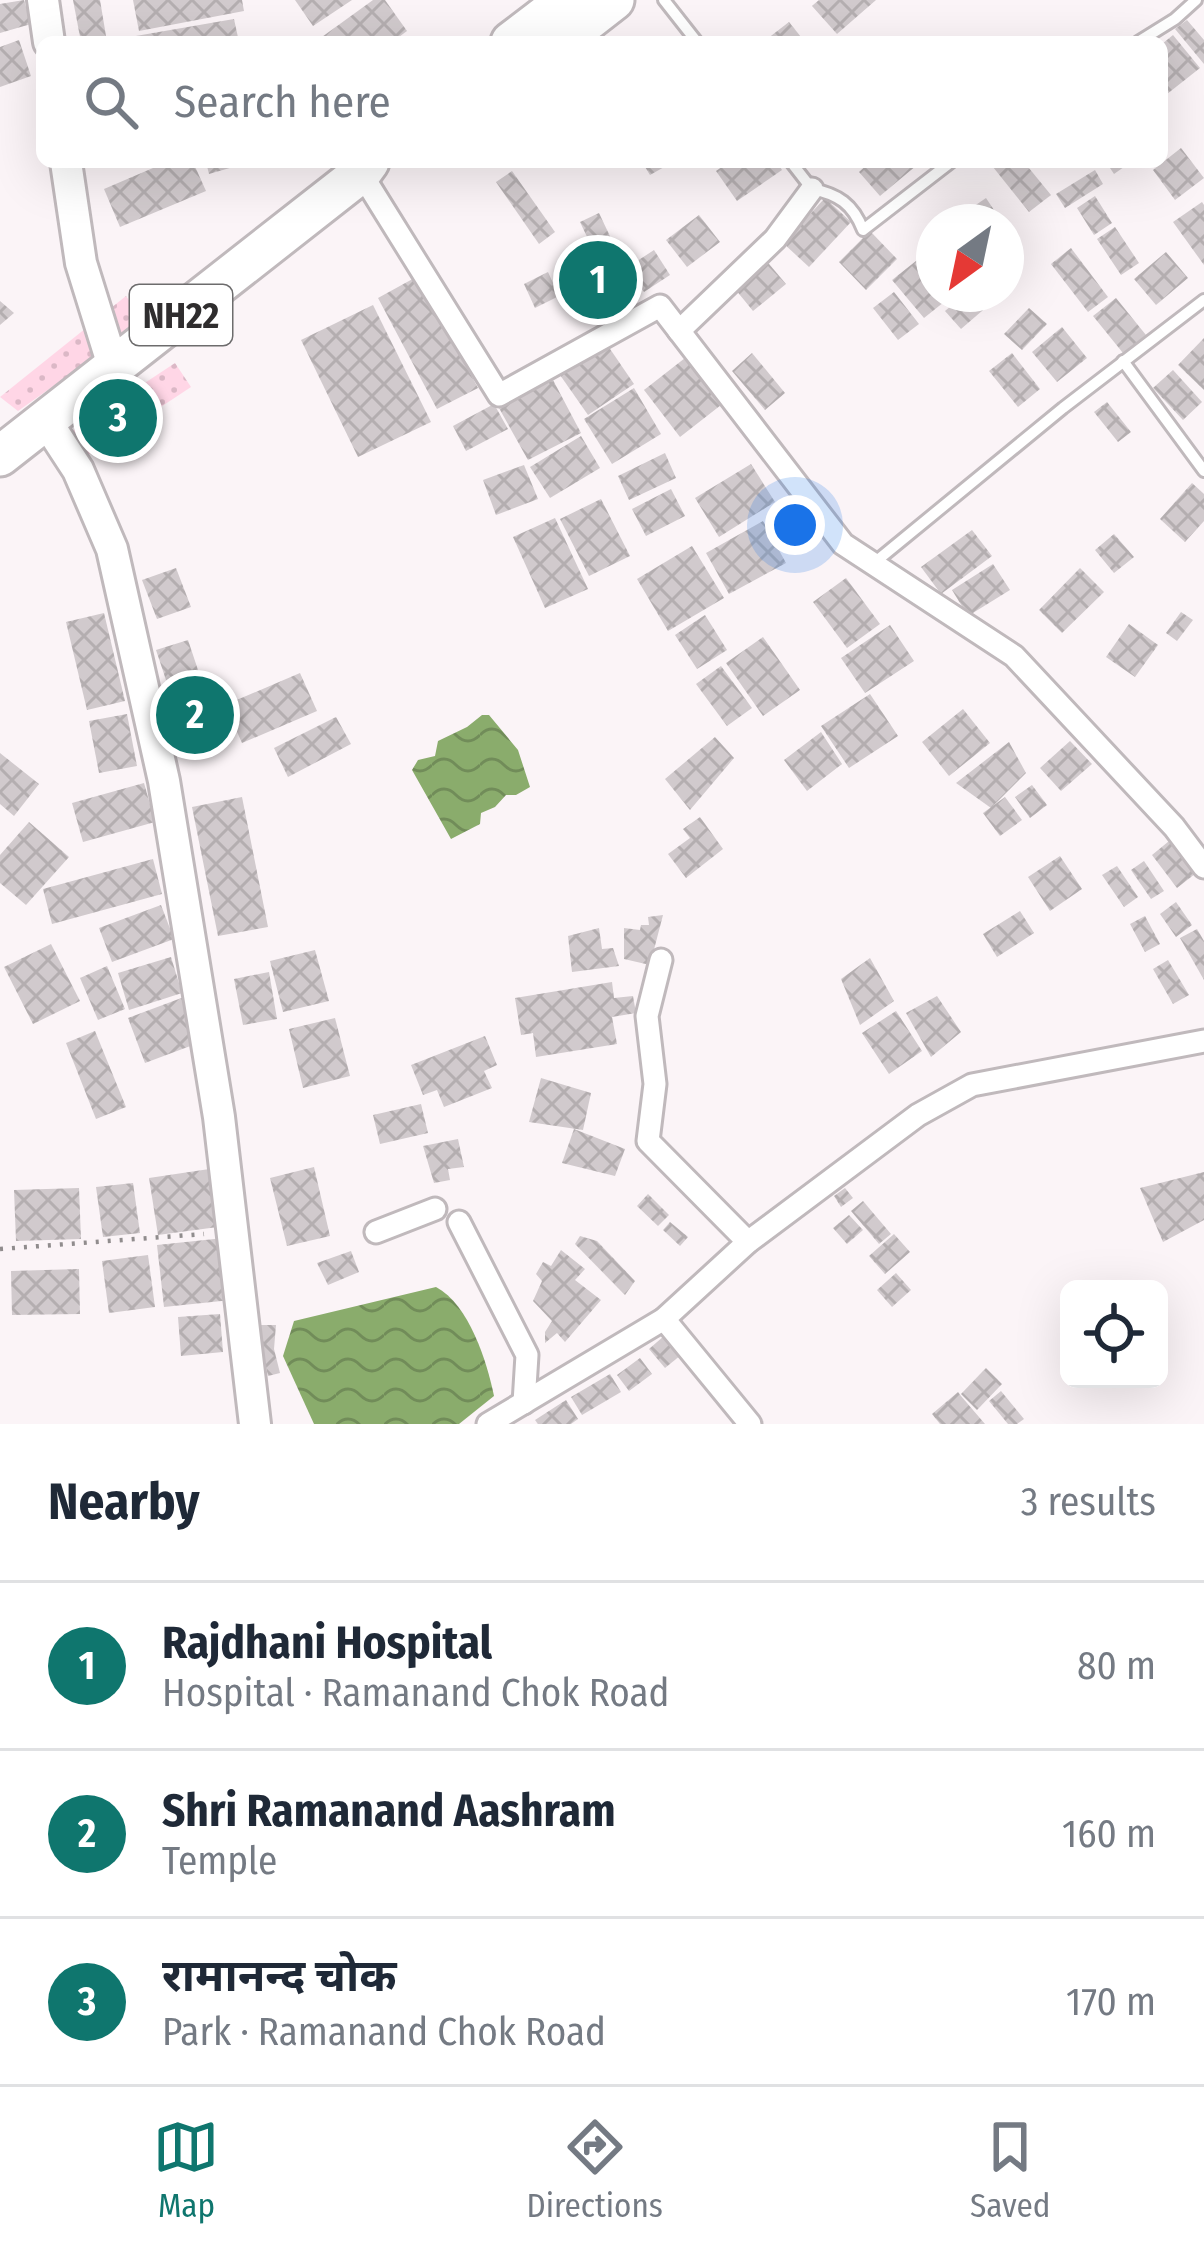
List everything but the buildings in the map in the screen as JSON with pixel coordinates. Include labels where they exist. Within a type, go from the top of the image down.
[{"type":"highway","points":[[520,36],[566,0]]},
{"type":"highway","points":[[568,36],[614,0]]},
{"type":"highway","name":"NH22","points":[[0,456],[364,168]]},
{"type":"main road","points":[[43,0],[48,36]]},
{"type":"main road","points":[[67,168],[81,263],[114,369]]},
{"type":"main road","points":[[46,421],[77,470],[112,549],[164,781],[219,1117],[255,1424]]},
{"type":"street","points":[[366,168],[499,395],[660,306],[843,544],[1014,656],[1174,827],[1204,867]]},
{"type":"street","points":[[679,331],[775,239],[812,189]]},
{"type":"street","points":[[661,960],[647,1016],[655,1084],[648,1142],[748,1242]]},
{"type":"street","points":[[488,1424],[664,1319],[748,1242],[918,1115],[972,1085],[1204,1041]]},
{"type":"street","points":[[376,1232],[435,1209]]},
{"type":"street","points":[[459,1222],[527,1355],[524,1403]]},
{"type":"street","points":[[664,1319],[750,1424]]},
{"type":"lane","points":[[664,0],[692,36]]},
{"type":"lane","points":[[1148,36],[1196,0]]},
{"type":"lane","points":[[796,168],[812,189],[837,194],[862,230],[943,168]]},
{"type":"lane","points":[[873,564],[1204,300]]},
{"type":"lane","points":[[1123,361],[1204,471]]},
{"type":"path","points":[[0,1249],[232,1230]]},
{"type":"shaded area","points":[[126,296],[144,322],[18,411],[0,397]]},
{"type":"shaded area","points":[[175,363],[191,387],[61,473],[45,449]]},
{"type":"water","points":[[489,715],[518,750],[530,787],[506,795],[481,813],[480,824],[451,839],[412,770],[418,760],[435,756],[438,741]]},
{"type":"water","points":[[436,1287],[467,1320],[494,1396],[459,1424],[314,1424],[283,1356],[294,1321]]},
{"type":"place","name":"Rajdhani Hospital","points":[[598,280]]},
{"type":"place","name":"रामानन्द चोक","points":[[118,418]]},
{"type":"place","name":"Shri Ramanand Aashram","points":[[195,715]]}]
